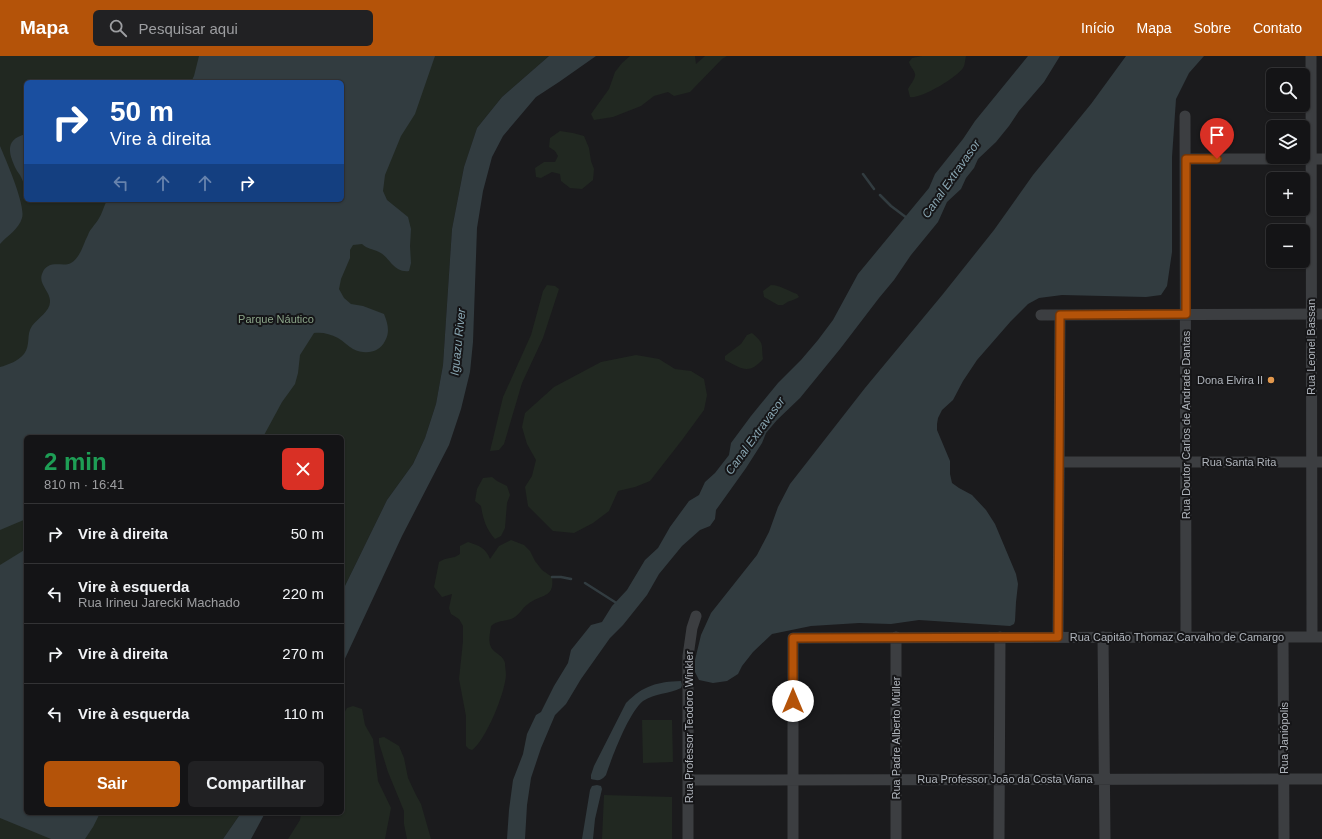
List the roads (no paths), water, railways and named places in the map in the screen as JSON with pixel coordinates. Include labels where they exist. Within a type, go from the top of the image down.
[{"type":"street","name":"Rua Leonel Bassan","points":[[1311,56],[1316,159],[1317,637]]},
{"type":"street","name":"Rua Doutor Carlos de Andrade Dantas","points":[[1185,116],[1186,637]]},
{"type":"street","points":[[1186,159],[1316,159]]},
{"type":"street","points":[[1041,315],[1317,314]]},
{"type":"street","points":[[1058,637],[1060,315]]},
{"type":"street","name":"Rua Santa Rita","points":[[1059,462],[1317,462]]},
{"type":"street","name":"Rua Professor Teodoro Winkler","points":[[688,839],[689,643],[696,616]]},
{"type":"street","points":[[1103,637],[1104,839]]},
{"type":"street","name":"Rua Janiópolis","points":[[1283,637],[1284,839]]},
{"type":"street","name":"Rua Capitão Thomaz Carvalho de Camargo","points":[[793,780],[793,638],[1317,637]]},
{"type":"street","name":"Rua Padre Alberto Müller","points":[[896,638],[896,839]]},
{"type":"street","points":[[999,839],[1000,638]]},
{"type":"street","name":"Rua Professor João da Costa Viana","points":[[688,780],[1322,779]]},
{"type":"street","points":[[792,839],[793,780]]},
{"type":"water","points":[[199,56],[435,56],[415,114],[401,136],[385,175],[383,191],[387,200],[408,217],[411,229],[411,263],[409,271],[399,270],[383,254],[362,244],[353,245],[350,250],[350,258],[341,279],[339,289],[344,298],[351,304],[363,306],[384,314],[388,328],[387,338],[379,348],[371,352],[362,352],[353,349],[332,335],[314,333],[300,355],[295,384],[282,402],[264,435],[24,435],[24,520],[0,530],[0,367],[19,359],[24,354],[27,347],[30,329],[48,308],[50,298],[41,278],[45,269],[52,265],[71,263],[77,257],[106,202],[344,202],[344,80],[192,80]]},
{"type":"water","name":"Iguazu River","points":[[549,56],[596,56],[536,97],[503,136],[492,157],[483,191],[477,228],[473,342],[470,372],[461,409],[449,445],[402,536],[344,661],[344,588],[387,500],[413,464],[425,438],[436,404],[443,365],[452,229],[464,167],[477,128],[502,97]]},
{"type":"water","name":"Canal Extravasor","points":[[1028,56],[1060,56],[1044,82],[1019,111],[1009,126],[996,142],[978,159],[961,189],[947,202],[938,222],[911,255],[894,280],[800,398],[766,433],[762,443],[746,468],[716,510],[715,519],[710,526],[700,530],[682,546],[659,574],[647,595],[623,625],[610,638],[581,679],[566,704],[555,715],[541,748],[531,778],[527,805],[525,839],[507,839],[513,780],[523,754],[527,734],[536,715],[541,712],[568,663],[571,650],[591,625],[602,622],[612,606],[627,590],[645,560],[658,548],[670,527],[689,501],[699,495],[705,482],[715,473],[729,455],[731,443],[751,416],[778,383],[818,340],[833,320],[858,274],[929,188],[935,174],[963,139],[975,121]]},
{"type":"water","points":[[1126,56],[1204,56],[1189,73],[1176,99],[1172,157],[1172,252],[1167,286],[1161,295],[1146,297],[1062,295],[1039,298],[1028,304],[977,360],[963,381],[953,400],[942,410],[938,418],[937,430],[950,461],[952,483],[972,495],[986,510],[995,524],[1016,574],[1018,584],[1014,624],[1010,626],[919,620],[891,624],[859,623],[811,626],[772,634],[753,652],[742,666],[738,674],[727,681],[713,683],[699,680],[695,672],[695,660],[701,635],[711,613],[757,555],[790,484],[865,388],[994,230],[1033,175],[1091,104]]},
{"type":"water","points":[[24,135],[24,184],[21,176],[16,170],[10,152],[11,143],[19,136]]},
{"type":"water","points":[[0,146],[15,183],[21,204],[22,218],[18,226],[0,244]]},
{"type":"water","points":[[24,550],[24,815],[99,815],[85,839],[51,839],[0,818],[0,565]]},
{"type":"water","points":[[681,681],[681,688],[648,698],[643,701],[632,715],[622,735],[606,775],[599,780],[591,779],[594,766],[626,703],[645,688],[665,682]]},
{"type":"water","points":[[592,786],[601,786],[602,789],[595,819],[593,839],[582,839],[590,790]]},
{"type":"water","points":[[240,815],[264,815],[251,839],[223,839]]},
{"type":"waterway","points":[[863,174],[874,189]]},
{"type":"waterway","points":[[880,195],[891,206],[907,218]]},
{"type":"waterway","points":[[552,577],[571,579]]},
{"type":"waterway","points":[[585,583],[618,604]]},
{"type":"place","name":"Dona Elvira II","points":[[1271,380]]},
{"type":"park label","name":"Parque Náutico","points":[[276,319]]}]
